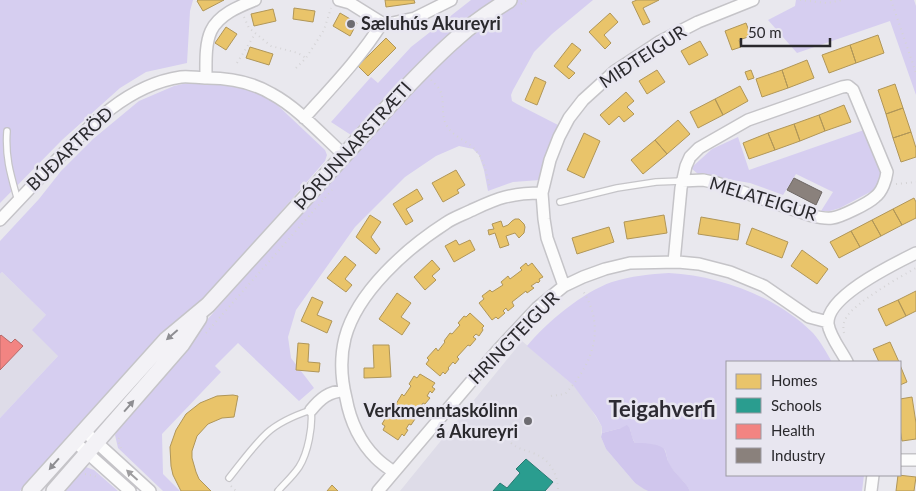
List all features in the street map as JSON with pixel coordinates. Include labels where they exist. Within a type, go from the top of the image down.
[{"type":"street","points":[[206,78],[207,47],[211,31],[217,22],[234,8],[255,0]]},
{"type":"street","points":[[335,4],[350,3],[382,24],[415,18],[451,0]]},
{"type":"street","name":"MIÐTEIGUR","points":[[564,286],[547,238],[542,193],[550,160],[569,118],[583,100],[615,71],[659,42],[698,22],[752,0]]},
{"type":"street","name":"ÞÓRUNNARSTRÆTI","points":[[30,491],[166,340],[208,304],[423,70],[458,36],[489,13],[514,2]]},
{"type":"street","points":[[304,118],[374,36],[382,24]]},
{"type":"street","name":"BÚÐARTRÖÐ","points":[[0,220],[100,116],[146,88],[182,77],[222,78],[251,83],[273,94],[304,118],[344,155]]},
{"type":"street","name":"MELATEIGUR","points":[[674,262],[682,181],[690,157],[699,148],[748,120],[848,86],[853,90],[887,172],[886,178],[876,197],[840,216],[830,218],[820,218],[717,183],[703,180],[682,181]]},
{"type":"street","points":[[394,472],[377,459],[364,444],[348,408],[342,379],[342,359],[345,338],[354,316],[365,296],[382,276],[420,241],[448,222],[494,200],[504,197],[542,193]]},
{"type":"street","points":[[846,361],[830,332],[828,322],[831,310],[841,299],[868,278],[916,253]]},
{"type":"street","name":"HRINGTEIGUR","points":[[378,491],[497,351],[537,308],[564,286],[605,269],[630,263],[674,262],[699,264],[730,272],[764,286],[809,317],[828,322]]},
{"type":"street","name":"ÞÓRUNNARSTRÆTI","points":[[54,491],[182,344],[208,304]]},
{"type":"street","points":[[311,410],[321,399],[330,394],[338,391],[344,392]]},
{"type":"street","points":[[79,436],[92,448],[106,469],[130,491]]},
{"type":"street","points":[[92,448],[115,459],[150,491]]},
{"type":"street","points":[[901,460],[916,460]]},
{"type":"street","points":[[871,491],[873,476]]},
{"type":"lane","points":[[6,131],[7,161],[18,201]]},
{"type":"lane","name":"MELATEIGUR","points":[[560,202],[617,188],[656,182],[682,181]]},
{"type":"lane","points":[[229,478],[267,433],[298,414],[311,410],[312,425],[305,454],[299,466],[278,491]]},
{"type":"path","points":[[514,2],[527,0]]},
{"type":"path","points":[[800,0],[827,3],[843,0]]},
{"type":"path","points":[[891,0],[916,73]]},
{"type":"path","points":[[296,68],[306,58],[324,30],[335,4]]},
{"type":"path","points":[[240,6],[249,28],[255,34],[272,46],[298,53],[306,58]]},
{"type":"path","points":[[237,63],[255,34]]},
{"type":"path","points":[[423,70],[439,88],[442,95],[443,118],[446,126],[472,147],[481,158],[494,200]]},
{"type":"path","points":[[883,184],[916,182]]},
{"type":"path","points":[[201,339],[333,190]]},
{"type":"path","points":[[847,339],[843,325],[846,317],[866,298],[916,268]]},
{"type":"path","points":[[551,396],[565,394],[577,381],[590,356],[594,340],[595,318],[590,302],[576,280]]},
{"type":"path","points":[[115,459],[122,452],[118,440],[120,435]]},
{"type":"path","points":[[511,444],[538,455],[550,464],[556,477],[558,491]]},
{"type":"path","points":[[80,478],[85,474],[98,478],[106,469]]},
{"type":"shaded area","points":[[0,0],[193,0],[190,11],[187,63],[146,72],[120,88],[62,140],[0,203]]},
{"type":"shaded area","points":[[471,0],[495,0],[419,63],[351,135],[331,122],[371,77],[378,83],[411,47]]},
{"type":"shaded area","points":[[518,0],[593,0],[552,34],[534,52],[511,95],[512,101],[558,125],[547,152],[540,180],[513,182],[488,191],[479,155],[473,149],[459,146],[436,156],[405,177],[355,227],[296,310],[288,337],[291,358],[314,388],[299,401],[238,343],[215,366],[221,372],[162,434],[163,474],[180,491],[163,491],[118,448],[115,435],[123,418],[219,306],[427,73],[482,25]]},
{"type":"shaded area","points":[[796,0],[914,0],[916,6],[916,95],[890,21],[797,53],[768,20],[795,6]]},
{"type":"shaded area","points":[[208,82],[243,87],[272,100],[325,150],[327,155],[325,161],[217,285],[151,346],[20,491],[0,491],[0,418],[58,356],[32,330],[46,315],[2,272],[0,274],[0,241],[39,199],[61,171],[93,139],[139,101],[174,86]]},
{"type":"shaded area","points":[[864,130],[882,169],[880,183],[872,191],[840,208],[830,211],[821,211],[833,192],[796,174],[783,195],[750,183],[698,174],[691,168],[712,149],[738,137],[749,170]]},
{"type":"shaded area","points":[[2,272],[46,315],[58,356],[0,418],[0,274]]},
{"type":"shaded area","points":[[669,273],[708,278],[746,290],[782,308],[798,320],[813,333],[831,361],[726,361],[726,476],[864,476],[862,491],[690,491],[670,466],[665,450],[655,445],[635,443],[630,429],[621,428],[602,433],[602,427],[596,416],[573,385],[527,346],[566,309],[589,293],[612,282]]},
{"type":"shaded area","name":"Verkmenntaskólinn á Akureyri","points":[[522,341],[573,385],[585,399],[602,427],[601,437],[606,449],[635,483],[648,491],[400,491]]},
{"type":"shaded area","points":[[627,425],[635,443],[653,444],[663,448],[671,467],[690,491],[648,491],[635,483],[606,449],[601,437],[602,433]]},
{"type":"shaded area","points":[[83,466],[94,470],[118,491],[59,491]]},
{"type":"building: Homes","points":[[198,0],[224,0],[203,11]]},
{"type":"building: Homes","points":[[385,0],[414,0],[415,3],[386,7]]},
{"type":"building: Homes","points":[[637,0],[659,0],[643,8],[650,22],[643,25],[632,2]]},
{"type":"building: Homes","points":[[294,8],[315,11],[313,22],[293,19]]},
{"type":"building: Homes","points":[[273,9],[276,21],[254,26],[251,14]]},
{"type":"building: Homes","points":[[340,13],[357,23],[350,36],[333,26]]},
{"type":"building: Homes","points":[[610,13],[618,22],[604,35],[611,43],[605,49],[589,32]]},
{"type":"building: Homes","points":[[746,23],[751,36],[739,40],[741,47],[732,50],[725,31]]},
{"type":"building: Homes","points":[[226,27],[237,34],[226,50],[215,43]]},
{"type":"building: Homes","points":[[878,35],[884,53],[856,63],[850,45]]},
{"type":"building: Homes","points":[[386,38],[396,48],[368,76],[358,66]]},
{"type":"building: Homes","points":[[700,41],[708,55],[689,65],[681,51]]},
{"type":"building: Homes","points":[[572,43],[581,50],[567,67],[575,73],[569,79],[554,66]]},
{"type":"building: Homes","points":[[850,45],[856,63],[829,73],[822,55]]},
{"type":"building: Homes","points":[[250,47],[273,54],[269,65],[246,58]]},
{"type":"building: Homes","points":[[807,60],[814,78],[788,88],[782,70]]},
{"type":"building: Homes","points":[[657,70],[665,82],[647,94],[639,81]]},
{"type":"building: Homes","points":[[751,70],[754,78],[748,80],[745,72]]},
{"type":"building: Homes","points":[[782,70],[788,88],[762,97],[756,79]]},
{"type":"building: Homes","points":[[535,77],[546,82],[537,105],[525,100]]},
{"type":"building: Homes","points":[[895,84],[903,108],[886,114],[878,90]]},
{"type":"building: Homes","points":[[740,86],[748,101],[723,115],[715,99]]},
{"type":"building: Homes","points":[[626,92],[634,101],[627,107],[634,114],[624,122],[619,116],[609,125],[600,115]]},
{"type":"building: Homes","points":[[715,99],[723,115],[698,128],[690,112]]},
{"type":"building: Homes","points":[[844,105],[851,122],[825,131],[819,115]]},
{"type":"building: Homes","points":[[903,108],[911,132],[893,138],[886,114]]},
{"type":"building: Homes","points":[[819,115],[825,131],[800,141],[794,124]]},
{"type":"building: Homes","points":[[678,120],[690,134],[667,154],[655,140]]},
{"type":"building: Homes","points":[[794,124],[800,141],[775,150],[768,133]]},
{"type":"building: Homes","points":[[911,132],[916,148],[916,157],[901,162],[893,138]]},
{"type":"building: Homes","points":[[584,133],[600,141],[584,178],[567,170]]},
{"type":"building: Homes","points":[[768,133],[775,150],[749,159],[743,143]]},
{"type":"building: Homes","points":[[655,140],[667,154],[643,174],[631,160]]},
{"type":"building: Homes","points":[[456,170],[465,185],[457,190],[459,193],[443,202],[432,183]]},
{"type":"building: Homes","points":[[417,189],[423,199],[406,209],[413,221],[406,225],[393,204]]},
{"type":"building: Homes","points":[[914,198],[916,202],[916,218],[902,225],[893,209]]},
{"type":"building: Homes","points":[[893,209],[902,225],[881,236],[872,220]]},
{"type":"building: Homes","points":[[370,215],[381,222],[371,237],[380,249],[376,254],[356,237]]},
{"type":"building: Homes","points":[[664,215],[667,233],[627,239],[624,222]]},
{"type":"building: Homes","points":[[701,217],[740,224],[738,240],[698,234]]},
{"type":"building: Homes","points":[[515,219],[519,219],[524,224],[524,233],[519,238],[515,233],[506,236],[509,245],[500,248],[495,233],[489,235],[488,230],[494,229],[492,224],[501,221],[503,227]]},
{"type":"building: Homes","points":[[872,220],[881,236],[860,247],[851,231]]},
{"type":"building: Homes","points":[[609,227],[614,242],[577,254],[572,238]]},
{"type":"building: Homes","points":[[752,228],[788,242],[782,258],[746,244]]},
{"type":"building: Homes","points":[[851,231],[860,247],[839,258],[830,242]]},
{"type":"building: Homes","points":[[456,240],[459,245],[470,240],[475,250],[454,262],[445,246]]},
{"type":"building: Homes","points":[[802,250],[828,269],[817,284],[791,266]]},
{"type":"building: Homes","points":[[345,256],[356,265],[345,279],[352,285],[346,292],[327,278]]},
{"type":"building: Homes","points":[[432,260],[440,269],[432,276],[436,280],[425,290],[414,277]]},
{"type":"building: Homes","points":[[526,263],[528,266],[532,263],[543,277],[539,279],[538,283],[531,286],[534,288],[527,293],[526,291],[512,302],[514,306],[508,311],[506,308],[503,311],[505,313],[498,319],[496,317],[492,320],[479,303],[484,299],[482,296],[490,290],[492,292],[503,285],[501,282],[508,276],[510,279],[522,270],[520,268]]},
{"type":"building: Homes","points":[[916,291],[916,311],[906,316],[898,300]]},
{"type":"building: Homes","points":[[397,293],[411,303],[401,317],[410,323],[402,335],[379,319]]},
{"type":"building: Homes","points":[[312,297],[323,302],[317,315],[332,321],[327,333],[301,321]]},
{"type":"building: Homes","points":[[898,300],[906,316],[886,326],[878,309]]},
{"type":"building: Homes","points":[[470,313],[484,326],[483,330],[479,336],[476,334],[473,337],[476,339],[457,357],[459,359],[455,364],[453,362],[445,374],[443,372],[440,376],[426,364],[429,360],[427,358],[436,348],[438,351],[450,333],[452,334],[460,325],[458,323],[464,316],[466,317]]},
{"type":"building: Homes","points":[[890,342],[899,361],[879,361],[873,349]]},
{"type":"building: Homes","points":[[298,343],[309,344],[308,362],[320,363],[319,372],[296,370]]},
{"type":"building: Homes","points":[[373,345],[389,345],[391,377],[364,378],[364,368],[374,368]]},
{"type":"building: Homes","points":[[901,367],[907,382],[901,385]]},
{"type":"building: Homes","points":[[420,374],[435,383],[432,387],[435,389],[432,393],[430,391],[427,396],[430,398],[425,404],[423,403],[413,417],[415,419],[406,429],[408,430],[404,436],[402,434],[398,440],[383,430],[385,426],[382,424],[388,414],[391,416],[402,394],[404,396],[411,386],[409,384],[414,376],[417,378]]},
{"type":"building: Homes","points":[[217,396],[238,396],[234,417],[222,418],[208,424],[197,436],[192,451],[192,458],[199,479],[211,491],[181,491],[171,466],[170,447],[176,430],[186,414],[200,403]]},
{"type":"building: Homes","points":[[912,397],[916,423],[916,439],[902,441],[901,399]]},
{"type":"building: Homes","points":[[898,476],[916,477],[914,491],[896,491]]},
{"type":"building: Homes","points":[[332,485],[338,491],[327,491]]},
{"type":"building: Schools","points":[[526,459],[553,482],[545,491],[493,491],[500,483],[507,488],[520,473],[516,469]]},
{"type":"building: Health","points":[[0,336],[11,343],[15,339],[23,346],[0,370]]},
{"type":"building: Industry","points":[[794,178],[822,192],[816,205],[787,190]]},
{"type":"place","name":"Sæluhús Akureyri","points":[[351,24]]},
{"type":"place","name":"Verkmenntaskólinn á Akureyri","points":[[528,421]]},
{"type":"district","name":"Teigahverfi","points":[[662,409]]}]
